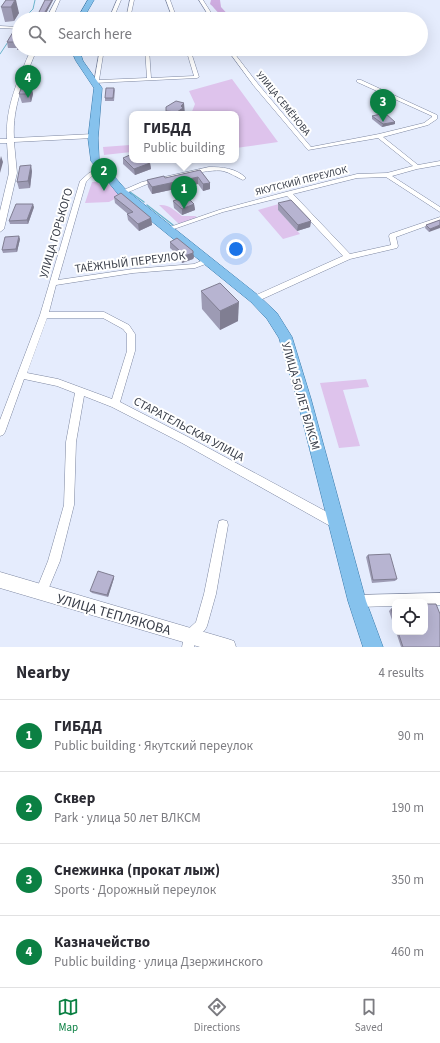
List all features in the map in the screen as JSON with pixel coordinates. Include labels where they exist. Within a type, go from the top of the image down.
[{"type":"main road","points":[[84,12],[91,0]]},
{"type":"main road","points":[[77,56],[81,65],[96,82],[98,88],[93,136],[94,159],[102,170]]},
{"type":"main road","name":"УЛИЦА 50 ЛЕТ ВЛКСМ","points":[[102,170],[122,192],[255,299],[272,316],[285,337],[297,374],[357,601],[373,647]]},
{"type":"main road","name":"УЛИЦА ТЕПЛЯКОВА","points":[[0,580],[188,641],[228,647]]},
{"type":"street","points":[[52,12],[58,0]]},
{"type":"street","points":[[114,12],[119,0]]},
{"type":"street","points":[[129,12],[132,0]]},
{"type":"street","points":[[168,0],[173,12]]},
{"type":"street","points":[[201,0],[209,12]]},
{"type":"street","points":[[0,28],[12,28]]},
{"type":"street","points":[[0,229],[13,173],[10,129],[13,104],[31,56]]},
{"type":"street","points":[[101,56],[96,82],[196,77],[190,56]]},
{"type":"street","points":[[147,56],[149,79]]},
{"type":"street","name":"УЛИЦА СЕМЁНОВА","points":[[234,56],[256,85],[310,149],[379,136]]},
{"type":"street","points":[[359,82],[434,115],[434,118],[426,124],[379,136]]},
{"type":"street","points":[[0,141],[93,136]]},
{"type":"street","points":[[379,136],[417,167]]},
{"type":"street","name":"ЯКУТСКИЙ ПЕРЕУЛОК","points":[[169,229],[221,211],[357,176],[387,175],[440,163]]},
{"type":"street","points":[[122,192],[144,183],[209,169],[223,169],[243,178]]},
{"type":"street","name":"УЛИЦА ГОРЬКОГО","points":[[0,432],[44,315],[84,181],[91,174],[102,170]]},
{"type":"street","points":[[387,175],[440,210]]},
{"type":"street","points":[[288,193],[348,257]]},
{"type":"street","points":[[255,299],[348,257],[396,246],[392,236],[440,219]]},
{"type":"street","name":"ТАЁЖНЫЙ ПЕРЕУЛОК","points":[[54,283],[133,272],[195,266],[208,260]]},
{"type":"street","points":[[44,315],[104,315],[126,327],[131,334],[131,351],[115,404]]},
{"type":"street","name":"СТАРАТЕЛЬСКАЯ УЛИЦА","points":[[22,375],[58,383],[115,404],[337,524]]},
{"type":"street","points":[[41,593],[54,561],[69,505],[70,442],[80,392]]},
{"type":"street","points":[[188,641],[201,626],[210,594],[223,525]]},
{"type":"street","points":[[357,601],[440,599]]},
{"type":"shaded area","points":[[211,0],[220,0],[221,7],[226,12],[218,12],[210,4]]},
{"type":"shaded area","points":[[232,79],[278,142],[239,148],[239,111],[192,111],[195,104],[189,91]]},
{"type":"shaded area","points":[[129,145],[129,152],[104,155],[103,147]]},
{"type":"shaded area","points":[[92,182],[104,182],[124,194],[109,202],[85,203]]},
{"type":"shaded area","points":[[289,201],[278,210],[300,234],[283,239],[258,210]]},
{"type":"shaded area","points":[[159,205],[169,206],[182,216],[195,216],[198,218],[179,224]]},
{"type":"shaded area","points":[[366,379],[369,387],[343,390],[360,446],[339,448],[320,383]]},
{"type":"building","points":[[6,0],[15,0],[11,7],[1,7]]},
{"type":"building","points":[[45,0],[52,0],[45,12],[39,12]]},
{"type":"building","points":[[12,34],[12,42],[7,42]]},
{"type":"building","points":[[22,86],[31,86],[29,94],[19,94]]},
{"type":"building","points":[[106,88],[114,88],[113,98],[105,98]]},
{"type":"building","points":[[176,101],[184,103],[181,106],[183,108],[178,111],[166,111],[166,107]]},
{"type":"building","points":[[385,113],[395,122],[383,124],[372,116]]},
{"type":"building","points":[[129,155],[129,163],[150,163],[134,169],[123,158]]},
{"type":"building","points":[[31,165],[28,181],[17,182],[20,166]]},
{"type":"building","points":[[200,170],[210,183],[203,184],[198,177],[152,187],[147,180],[164,176],[165,178]]},
{"type":"building","points":[[121,193],[151,218],[138,224],[127,214],[133,212],[114,197]]},
{"type":"building","points":[[186,196],[194,204],[182,209],[173,201]]},
{"type":"building","points":[[291,200],[311,221],[298,225],[278,203]]},
{"type":"building","points":[[16,204],[33,204],[27,220],[9,221]]},
{"type":"building","points":[[440,220],[440,225],[430,229],[426,225]]},
{"type":"building","points":[[19,236],[16,249],[2,250],[5,237]]},
{"type":"building","points":[[177,238],[193,251],[193,253],[181,257],[180,251],[170,242]]},
{"type":"building","points":[[220,283],[239,302],[220,311],[201,291]]},
{"type":"building","points":[[390,554],[397,579],[373,580],[368,555]]},
{"type":"building","points":[[98,571],[114,576],[107,595],[90,591]]},
{"type":"building","points":[[428,604],[436,604],[440,614],[440,647],[403,647],[399,635],[428,635]]},
{"type":"waterway","points":[[30,12],[33,9],[35,0]]},
{"type":"waterway","points":[[0,54],[8,42]]},
{"type":"waterway","points":[[130,192],[144,202]]},
{"type":"waterway","points":[[147,205],[173,225]]},
{"type":"place","name":"Казначейство","points":[[28,98]]},
{"type":"place","name":"Снежинка (прокат лыж)","points":[[383,122]]},
{"type":"place","name":"Сквер","points":[[104,191]]},
{"type":"place","name":"ГИБДД","points":[[184,209]]}]
